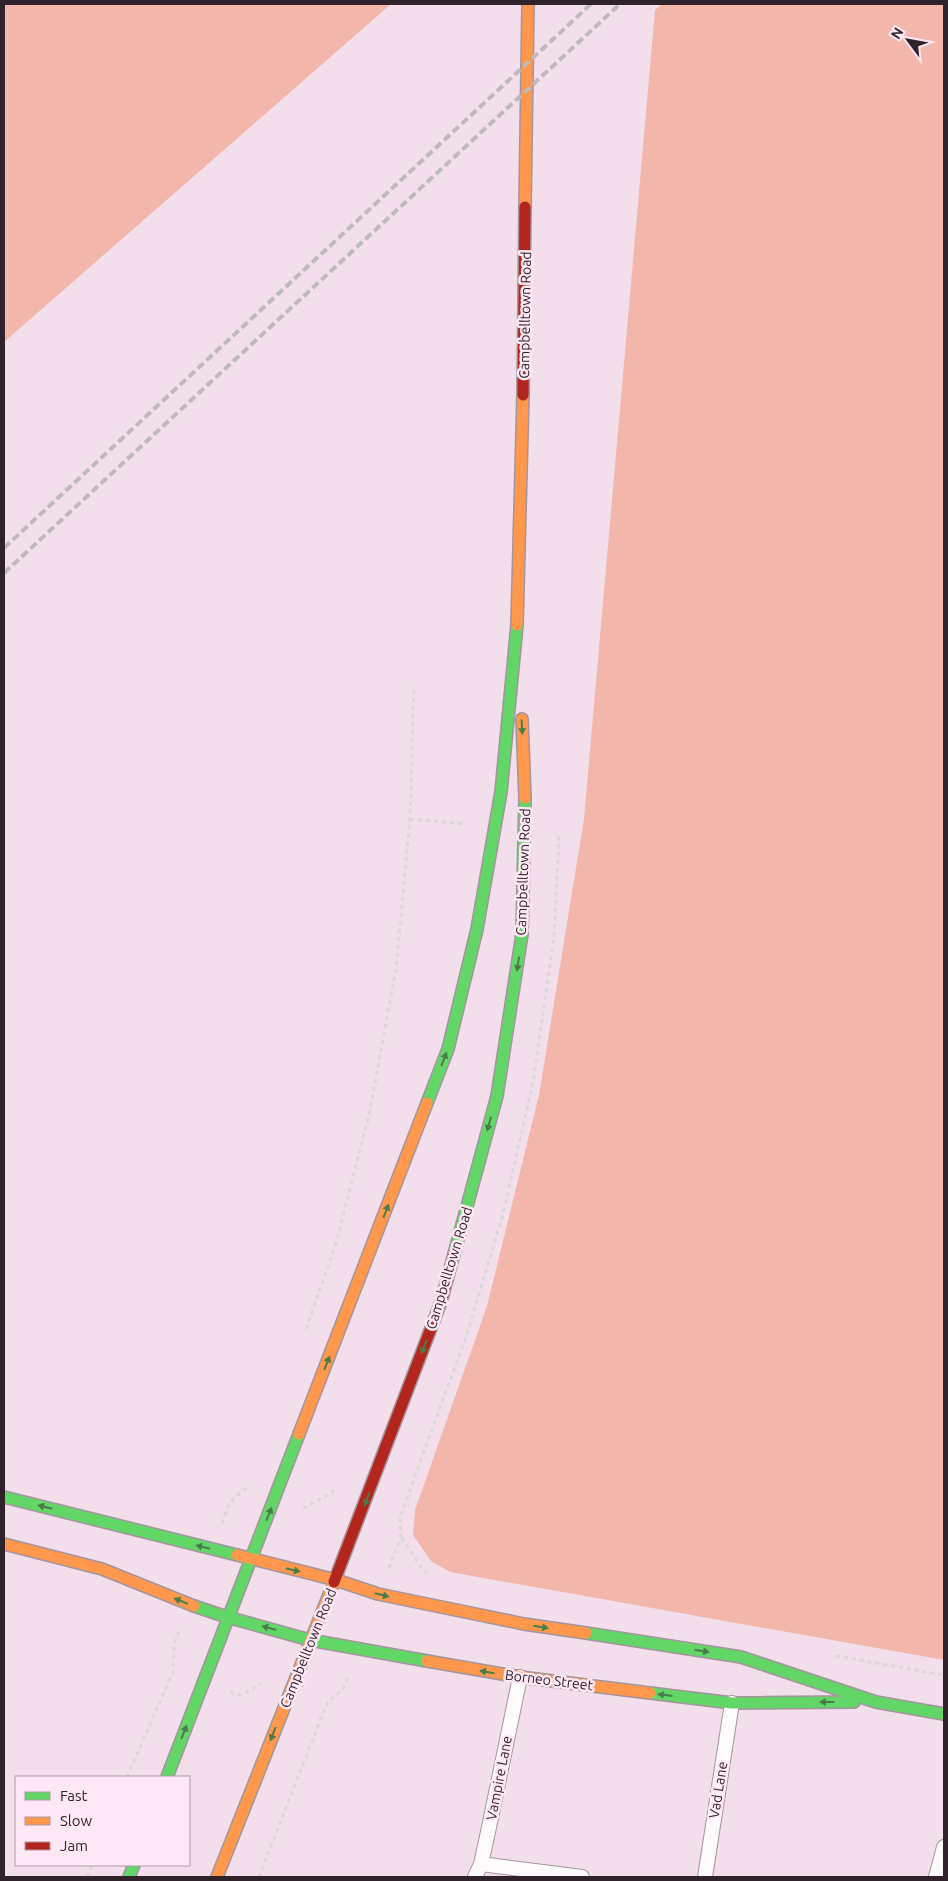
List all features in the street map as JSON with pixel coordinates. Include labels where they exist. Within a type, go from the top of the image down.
[{"type":"main road","name":"Campbelltown Road","points":[[167,1776],[448,1049],[477,929],[501,792],[517,626],[522,457],[528,4]]},
{"type":"main road","name":"Campbelltown Road","points":[[217,1877],[310,1640],[336,1580],[442,1302],[497,1096],[522,934],[526,793],[517,626]]},
{"type":"main road","name":"Borneo Street","points":[[4,1497],[336,1580],[378,1594],[524,1624],[741,1657],[876,1702],[944,1714]]},
{"type":"main road","name":"Borneo Street","points":[[4,1544],[102,1569],[228,1617],[310,1640],[520,1677],[732,1703],[876,1702]]},
{"type":"lane","name":"Vampire Lane","points":[[475,1877],[481,1864],[520,1677]]},
{"type":"lane","name":"Vad Lane","points":[[705,1877],[732,1703]]},
{"type":"lane","points":[[936,1877],[944,1847]]},
{"type":"lane","points":[[481,1864],[582,1877]]},
{"type":"path","points":[[305,1330],[334,1247],[369,1115],[396,969],[410,818],[414,685]]},
{"type":"path","points":[[410,818],[471,824]]},
{"type":"path","points":[[230,1502],[249,1486]]},
{"type":"path","points":[[306,1508],[334,1491]]},
{"type":"path","points":[[127,1776],[173,1672],[174,1644]]},
{"type":"path","points":[[240,1695],[266,1681]]},
{"type":"path","points":[[259,1877],[327,1703],[343,1689]]},
{"type":"shaded area","points":[[4,4],[391,4],[4,342]]},
{"type":"shaded area","points":[[662,4],[944,4],[944,1660],[450,1572],[431,1561],[413,1535],[415,1510],[487,1306],[539,1095],[584,819],[655,10]]},
{"type":"railway","points":[[4,548],[591,4]]},
{"type":"railway","points":[[4,573],[620,4]]},
{"type":"traffic: fast","points":[[427,1103],[448,1049],[477,929],[501,792],[517,625]]},
{"type":"traffic: fast","points":[[454,1254],[497,1096],[522,934],[525,798]]},
{"type":"traffic: fast","points":[[167,1776],[299,1434]]},
{"type":"traffic: fast","points":[[4,1497],[237,1555]]},
{"type":"traffic: fast","points":[[194,1606],[310,1640],[427,1661]]},
{"type":"traffic: fast","points":[[586,1633],[741,1657],[876,1702],[944,1714]]},
{"type":"traffic: fast","points":[[650,1693],[732,1703],[854,1702]]},
{"type":"traffic: fast","points":[[129,1877],[134,1866]]},
{"type":"traffic: slow","points":[[525,207],[528,4]]},
{"type":"traffic: slow","points":[[517,625],[523,395]]},
{"type":"traffic: slow","points":[[522,719],[525,798]]},
{"type":"traffic: slow","points":[[299,1434],[427,1103]]},
{"type":"traffic: slow","points":[[4,1544],[102,1569],[194,1606]]},
{"type":"traffic: slow","points":[[237,1555],[336,1580],[378,1594],[524,1624],[586,1633]]},
{"type":"traffic: slow","points":[[217,1877],[334,1582]]},
{"type":"traffic: slow","points":[[427,1661],[520,1677],[650,1693]]},
{"type":"traffic: jam","points":[[523,395],[525,207]]},
{"type":"traffic: jam","points":[[334,1582],[441,1302],[454,1254]]}]
